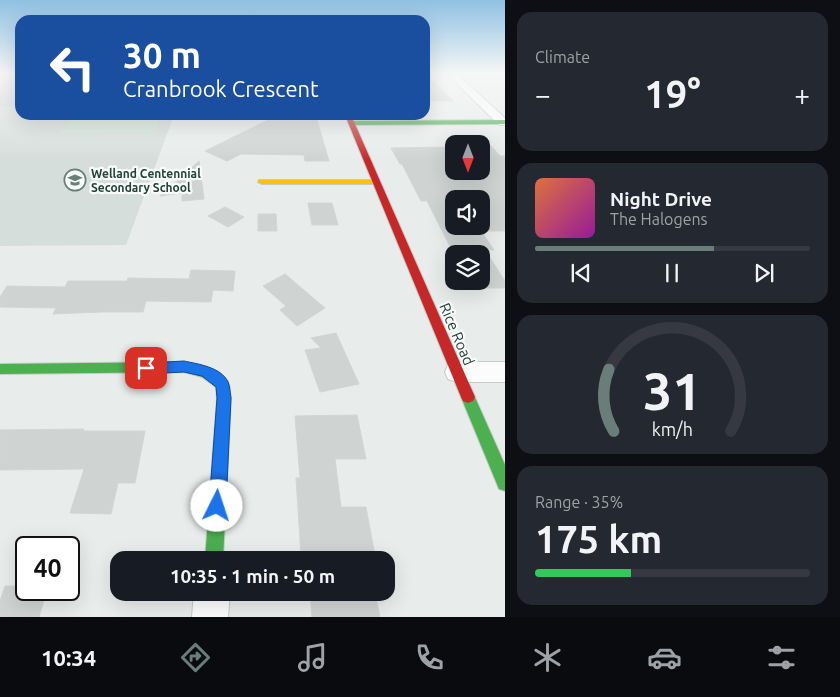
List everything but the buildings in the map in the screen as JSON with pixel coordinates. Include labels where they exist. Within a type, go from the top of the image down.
[{"type":"street","points":[[481,102],[504,122]]},
{"type":"street","name":"Rice Road","points":[[350,120],[505,482]]},
{"type":"street","points":[[401,120],[504,122]]},
{"type":"street","points":[[262,182],[376,182]]},
{"type":"street","points":[[0,369],[184,366],[206,372],[222,384],[224,398],[215,551]]},
{"type":"street","points":[[457,372],[505,372]]},
{"type":"street","points":[[210,617],[211,601]]},
{"type":"shaded area","name":"Welland Centennial Secondary School","points":[[0,102],[15,102],[15,120],[172,120],[126,245],[0,246]]},
{"type":"green space","points":[[69,120],[160,120],[155,132],[60,133]]},
{"type":"traffic: fast","points":[[351,123],[505,122]]},
{"type":"traffic: fast","points":[[0,369],[184,367],[206,372],[222,384],[224,398],[215,551]]},
{"type":"traffic: fast","points":[[468,397],[505,483]]},
{"type":"traffic: slow","points":[[262,182],[376,182]]},
{"type":"traffic: jam","points":[[350,120],[468,397]]},
{"type":"place","name":"Welland Centennial Secondary School","points":[[75,180]]},
{"type":"route","points":[[146,368],[184,366],[206,372],[222,384],[224,398],[217,506]]}]
